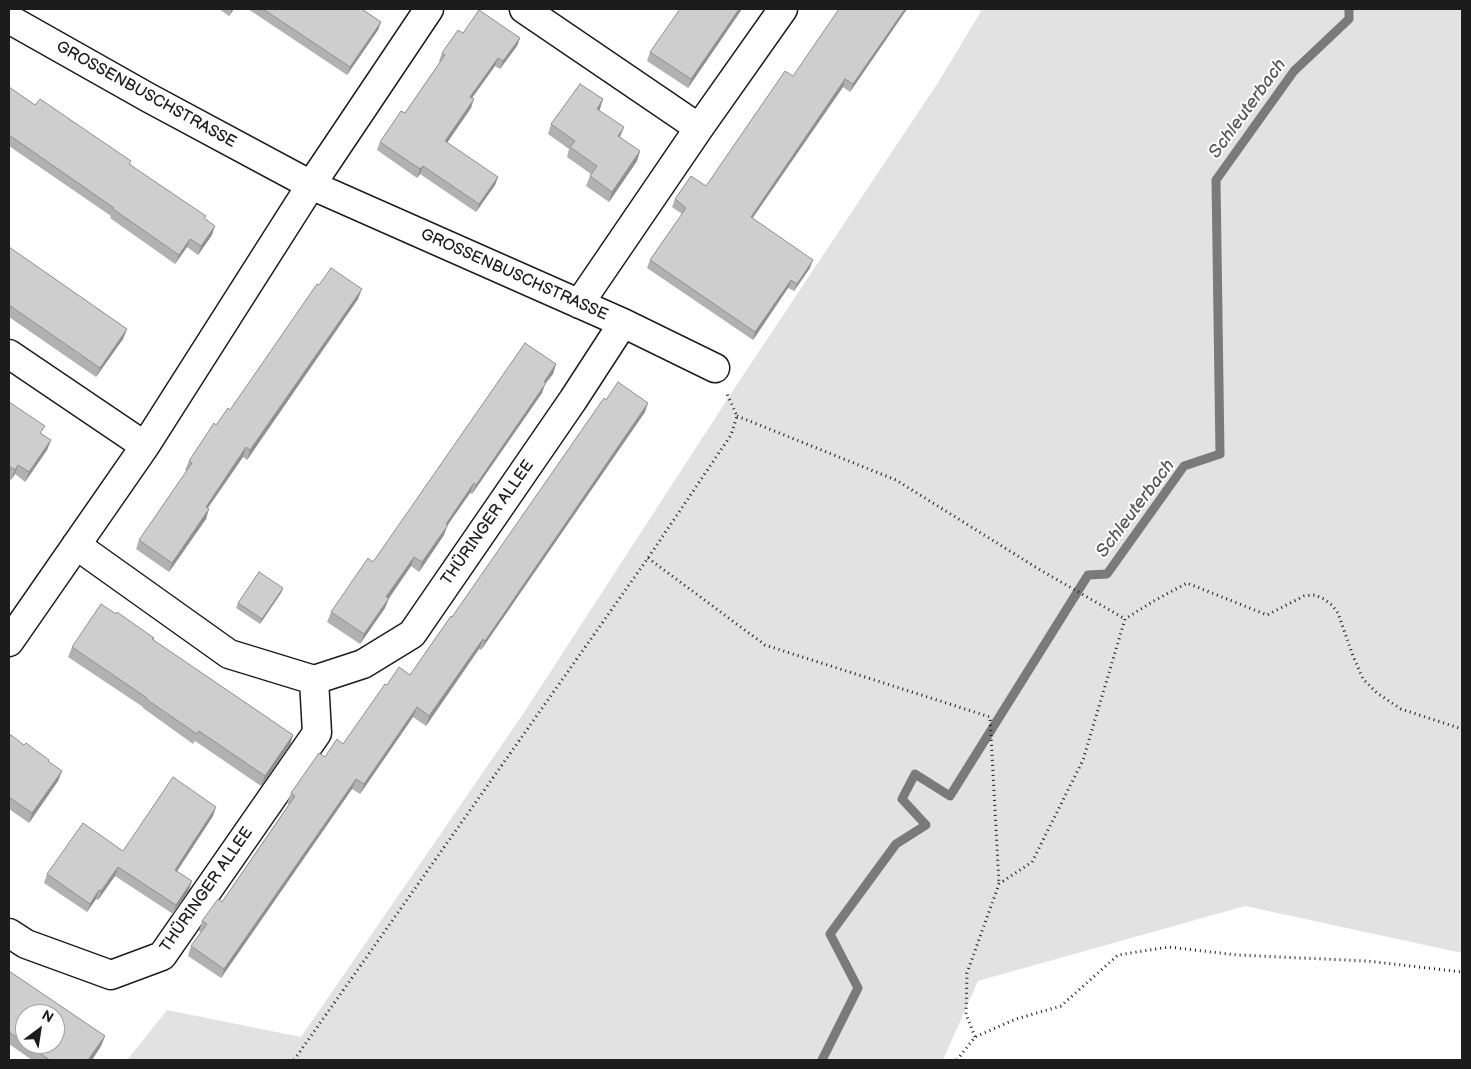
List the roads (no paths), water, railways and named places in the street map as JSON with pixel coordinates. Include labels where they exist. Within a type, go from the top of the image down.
[{"type":"street","points":[[524,9],[698,128]]},
{"type":"street","points":[[579,304],[698,128],[783,9]]},
{"type":"street","points":[[9,642],[145,446],[424,10]]},
{"type":"street","name":"GROSSENBUSCHSTRASSE","points":[[9,19],[149,98],[311,185],[623,322],[715,368]]},
{"type":"street","name":"THÜRINGER ALLEE","points":[[9,932],[26,944],[111,974],[162,956],[317,734],[314,680],[363,664],[412,634],[573,400],[623,322]]},
{"type":"street","points":[[9,354],[145,446]]},
{"type":"street","points":[[76,545],[229,654],[314,680]]},
{"type":"waterway","name":"Schleuterbach","points":[[822,1060],[858,988],[830,934],[896,844],[926,825],[902,799],[915,774],[950,796],[1088,575],[1107,574],[1184,466],[1220,454],[1216,180],[1294,71],[1349,19],[1349,9]]}]
